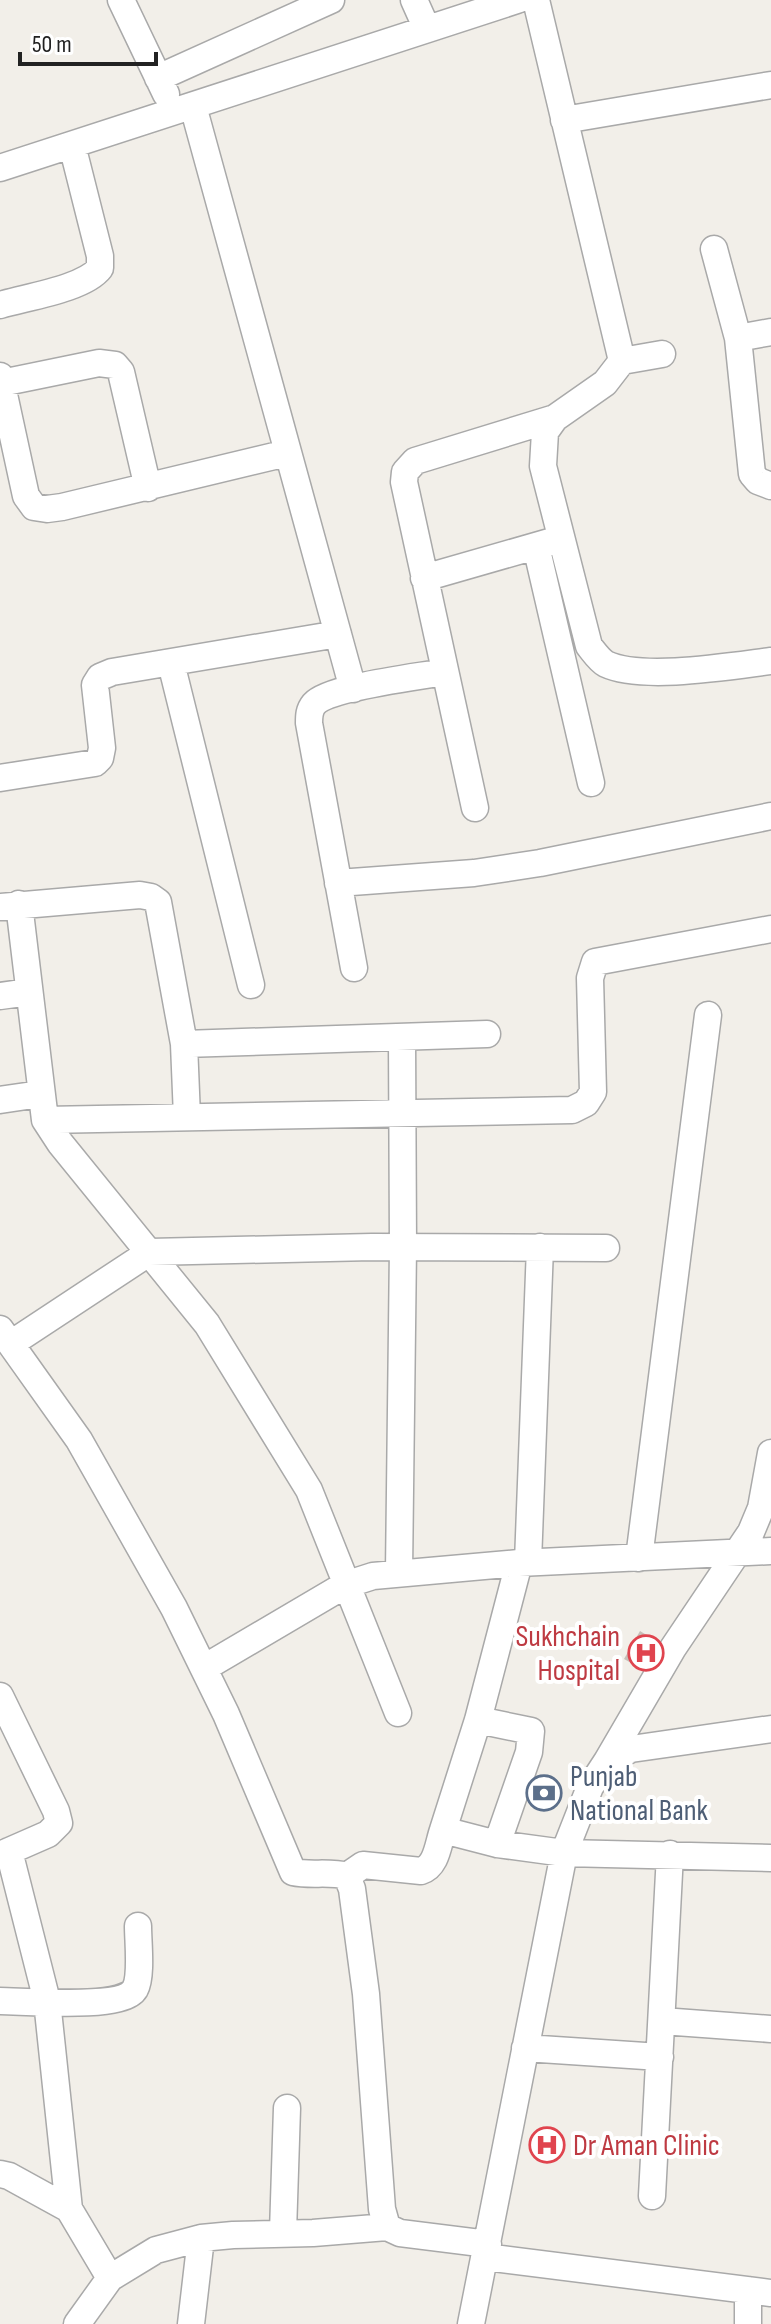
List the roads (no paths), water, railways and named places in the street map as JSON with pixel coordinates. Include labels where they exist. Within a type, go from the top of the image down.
[{"type":"street","points":[[121,0],[158,78],[184,109],[287,453],[353,689]]},
{"type":"street","points":[[158,78],[331,0]]},
{"type":"street","points":[[414,0],[427,29]]},
{"type":"street","points":[[0,168],[517,0]]},
{"type":"street","points":[[536,0],[622,361]]},
{"type":"street","points":[[564,120],[771,85]]},
{"type":"street","points":[[0,305],[79,283],[94,276],[100,268],[100,256],[72,145]]},
{"type":"street","points":[[714,249],[738,338],[752,474],[758,481],[771,486]]},
{"type":"street","points":[[738,338],[771,332]]},
{"type":"street","points":[[475,808],[404,482],[405,472],[415,461],[555,418],[605,383],[622,361],[662,354]]},
{"type":"street","points":[[148,488],[121,372],[115,365],[99,363],[1,380],[26,496],[34,507],[62,507],[148,488],[287,453]]},
{"type":"street","points":[[555,418],[545,432],[543,466],[548,542],[591,783]]},
{"type":"street","points":[[424,578],[548,542]]},
{"type":"street","points":[[548,542],[589,646],[602,662],[620,669],[654,672],[771,661]]},
{"type":"street","points":[[0,778],[95,763],[100,758],[102,748],[95,685],[100,677],[112,672],[338,634]]},
{"type":"street","points":[[171,663],[251,985]]},
{"type":"street","points":[[354,968],[309,723],[310,711],[314,703],[324,697],[444,672]]},
{"type":"street","points":[[338,883],[460,874],[540,863],[771,816]]},
{"type":"street","points":[[187,1117],[184,1044],[158,902],[140,895],[10,906],[29,992],[45,1120],[60,1143],[207,1324],[309,1490],[398,1713]]},
{"type":"street","points":[[45,1120],[572,1110],[586,1103],[593,1092],[590,978],[595,962],[771,929]]},
{"type":"street","points":[[0,996],[29,992]]},
{"type":"street","points":[[639,1558],[708,1015]]},
{"type":"street","points":[[184,1044],[487,1034]]},
{"type":"street","points":[[399,1572],[402,1037]]},
{"type":"street","points":[[0,1100],[40,1094]]},
{"type":"street","points":[[347,1876],[335,1872],[293,1872],[204,1668],[174,1608],[79,1440],[6,1336],[150,1252],[403,1247],[606,1248]]},
{"type":"street","points":[[347,1876],[363,1865],[421,1871],[428,1869],[478,1720],[524,1562],[540,1247]]},
{"type":"street","points":[[471,2324],[564,1853],[590,1787],[673,1648],[751,1532],[761,1508],[771,1453]]},
{"type":"street","points":[[204,1668],[345,1585],[373,1576],[524,1562],[771,1551]]},
{"type":"street","points":[[0,1696],[59,1823],[48,1834],[4,1853],[47,2001],[69,2209],[110,2278]]},
{"type":"street","points":[[478,1720],[531,1731],[529,1752],[497,1844]]},
{"type":"street","points":[[607,1761],[631,1749],[771,1729]]},
{"type":"street","points":[[443,1830],[497,1844],[564,1853],[771,1858]]},
{"type":"street","points":[[652,2196],[670,1854]]},
{"type":"street","points":[[347,1876],[352,1889],[366,1994],[382,2209],[387,2227]]},
{"type":"street","points":[[0,2001],[81,2002],[128,1997],[137,1981],[138,1926]]},
{"type":"street","points":[[662,2021],[771,2029]]},
{"type":"street","points":[[525,2048],[660,2057]]},
{"type":"street","points":[[283,2232],[287,2108]]},
{"type":"street","points":[[0,2174],[69,2209]]},
{"type":"street","points":[[84,2319],[110,2278],[156,2250],[201,2238],[387,2227],[400,2233],[487,2251],[759,2291],[748,2324]]},
{"type":"street","points":[[191,2324],[201,2238]]},
{"type":"place","name":"Sukhchain Hospital","points":[[646,1653]]},
{"type":"place","name":"Punjab National Bank","points":[[544,1793]]},
{"type":"place","name":"Dr Aman Clinic","points":[[547,2145]]}]
